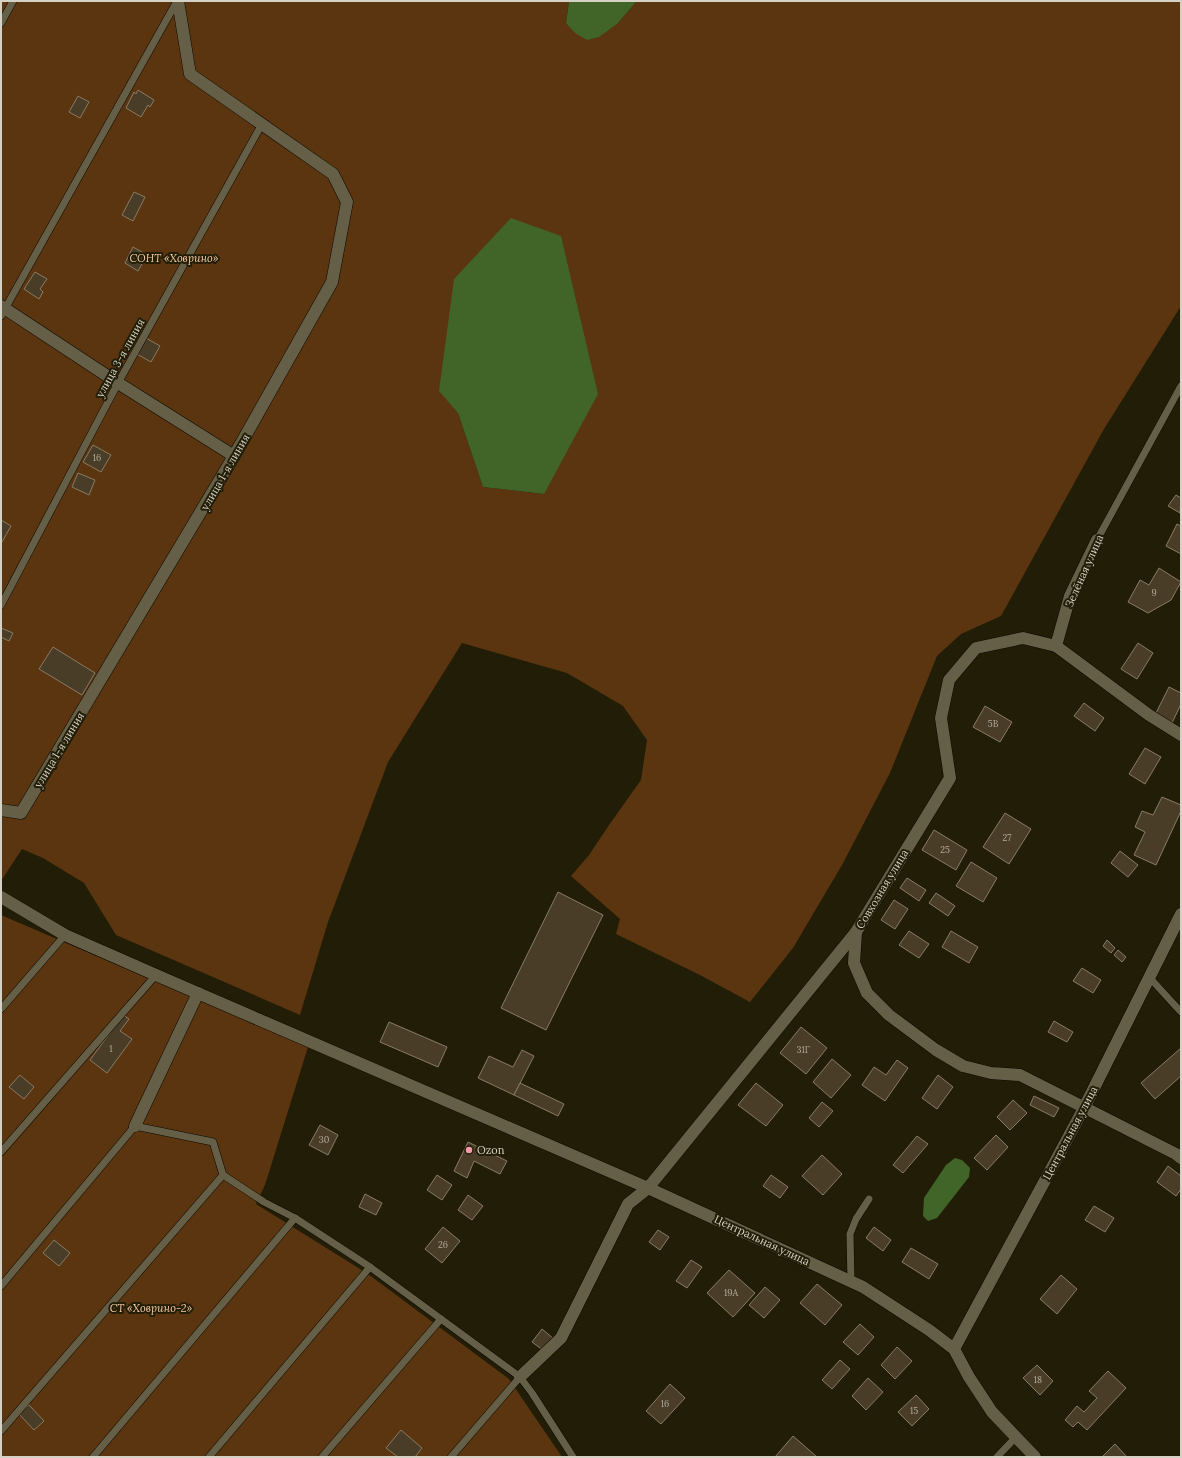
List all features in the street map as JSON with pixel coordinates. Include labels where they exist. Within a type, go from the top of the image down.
[{"type":"street","name":"улица 1-я линия","points":[[1,810],[21,813],[234,456],[332,282],[347,202],[333,174],[190,74],[178,1]]},
{"type":"street","points":[[2,310],[234,456]]},
{"type":"street","name":"Зелёная улица","points":[[1056,646],[1070,596],[1097,540]]},
{"type":"street","name":"Совхозная улица","points":[[1056,646],[1023,638],[976,648],[949,680],[941,718],[950,778],[856,932],[854,964],[867,993],[889,1015],[936,1050],[963,1066],[991,1073],[1020,1076],[1176,1154],[1181,1158]]},
{"type":"street","points":[[1056,646],[1149,715],[1181,735]]},
{"type":"street","name":"Центральная улица","points":[[1,897],[65,934],[156,975],[648,1188],[863,1287],[930,1330],[954,1349],[969,1377],[992,1412],[1035,1457]]},
{"type":"street","name":"Центральная улица","points":[[954,1349],[1084,1108],[1181,914]]},
{"type":"street","points":[[520,1377],[561,1338],[628,1204],[648,1188],[856,932]]},
{"type":"street","points":[[135,1126],[198,993]]},
{"type":"lane","points":[[1,23],[13,1]]},
{"type":"lane","points":[[2,310],[178,1]]},
{"type":"lane","name":"улица 3-я линия","points":[[1,605],[118,383],[262,124]]},
{"type":"lane","name":"Зелёная улица","points":[[1097,540],[1181,386]]},
{"type":"lane","points":[[1,1009],[65,934]]},
{"type":"lane","points":[[1,1152],[156,975]]},
{"type":"lane","points":[[1149,977],[1181,1012]]},
{"type":"lane","points":[[1,1286],[135,1126],[214,1142],[223,1175],[264,1202],[295,1218],[370,1267],[520,1377],[573,1457]]},
{"type":"lane","points":[[1,1431],[223,1175]]},
{"type":"lane","points":[[851,1282],[850,1234],[856,1220],[869,1199]]},
{"type":"lane","points":[[92,1457],[295,1218]]},
{"type":"lane","points":[[209,1457],[370,1267]]},
{"type":"lane","points":[[322,1457],[441,1319]]},
{"type":"lane","points":[[451,1457],[520,1377]]},
{"type":"lane","points":[[997,1457],[1016,1437]]},
{"type":"green space","name":"СОНТ «Ховрино»","points":[[1,1],[569,1],[566,23],[618,23],[636,1],[1181,1],[1181,306],[1104,429],[1001,616],[961,634],[937,656],[890,773],[842,865],[793,948],[750,1002],[700,975],[616,934],[620,919],[571,876],[589,855],[641,780],[647,740],[623,706],[567,673],[462,643],[388,762],[328,922],[300,1015],[116,935],[84,883],[43,858],[22,849],[1,881]],"holes":[[[458,413],[544,494],[483,487]]]},
{"type":"green space","name":"СТ «Ховрино-2»","points":[[1,915],[308,1047],[265,1185],[256,1204],[368,1274],[509,1379],[562,1457],[1,1457]]},
{"type":"shaded area","points":[[569,1],[636,2],[618,23],[599,37],[587,40],[575,33],[566,23]]},
{"type":"shaded area","points":[[511,218],[561,236],[598,394],[544,494],[483,487],[458,413],[439,391],[454,279]]},
{"type":"shaded area","points":[[955,1158],[962,1160],[970,1168],[969,1177],[937,1218],[928,1221],[923,1216],[924,1198],[946,1165]]},
{"type":"building","points":[[138,90],[154,100],[150,107],[148,105],[141,117],[126,108],[134,92],[136,94]]},
{"type":"building","points":[[78,96],[89,102],[80,118],[69,112]]},
{"type":"building","points":[[134,192],[145,197],[133,221],[122,215]]},
{"type":"building","points":[[133,247],[147,255],[138,271],[125,263]]},
{"type":"building","points":[[35,272],[47,279],[40,289],[43,292],[39,299],[24,289]]},
{"type":"building","points":[[146,338],[160,346],[151,362],[137,354]]},
{"type":"building","points":[[93,445],[111,455],[101,472],[83,462]]},
{"type":"building","points":[[78,473],[95,480],[89,495],[72,487]]},
{"type":"building","points":[[1176,495],[1181,498],[1180,513],[1168,506]]},
{"type":"building","points":[[1,520],[11,526],[2,542],[1,542]]},
{"type":"building","points":[[1177,524],[1181,526],[1181,554],[1166,546]]},
{"type":"building","points":[[1159,568],[1181,582],[1171,600],[1148,613],[1128,602],[1140,580],[1149,585]]},
{"type":"building","points":[[1,628],[13,633],[9,641],[1,637]]},
{"type":"building","points":[[1138,643],[1153,653],[1137,679],[1121,669]]},
{"type":"building","points":[[53,647],[95,673],[82,695],[39,669]]},
{"type":"building","points":[[1169,687],[1181,693],[1181,704],[1172,723],[1155,715]]},
{"type":"building","points":[[1084,703],[1104,718],[1095,731],[1074,716]]},
{"type":"building","points":[[985,706],[1012,722],[1000,742],[973,727]]},
{"type":"building","points":[[1145,748],[1161,757],[1145,784],[1129,774]]},
{"type":"building","points":[[1162,797],[1181,805],[1181,811],[1156,865],[1134,855],[1145,832],[1135,827],[1142,811],[1153,815]]},
{"type":"building","points":[[1005,813],[1031,829],[1009,864],[983,847]]},
{"type":"building","points":[[934,830],[967,850],[956,870],[922,850]]},
{"type":"building","points":[[1120,851],[1138,865],[1128,877],[1111,863]]},
{"type":"building","points":[[971,862],[997,878],[983,902],[956,886]]},
{"type":"building","points":[[907,878],[926,890],[919,901],[900,888]]},
{"type":"building","points":[[558,892],[603,915],[546,1030],[501,1008]]},
{"type":"building","points":[[936,893],[955,906],[948,916],[929,903]]},
{"type":"building","points":[[894,900],[908,909],[895,929],[881,920]]},
{"type":"building","points":[[909,931],[929,944],[919,958],[899,945]]},
{"type":"building","points":[[951,931],[978,947],[969,963],[942,947]]},
{"type":"building","points":[[1107,940],[1115,948],[1111,953],[1103,946]]},
{"type":"building","points":[[1118,950],[1126,957],[1122,962],[1114,955]]},
{"type":"building","points":[[1082,968],[1101,980],[1093,993],[1073,981]]},
{"type":"building","points":[[123,1015],[129,1019],[120,1031],[132,1039],[107,1073],[90,1060]]},
{"type":"building","points":[[1054,1021],[1073,1032],[1067,1042],[1048,1032]]},
{"type":"building","points":[[389,1022],[447,1047],[438,1067],[380,1042]]},
{"type":"building","points":[[801,1027],[827,1048],[806,1074],[780,1053]]},
{"type":"building","points":[[1181,1048],[1181,1076],[1155,1099],[1141,1083]]},
{"type":"building","points":[[522,1050],[534,1056],[514,1095],[478,1078],[489,1056],[513,1067]]},
{"type":"building","points":[[832,1059],[851,1075],[831,1098],[813,1082]]},
{"type":"building","points":[[897,1060],[908,1068],[885,1101],[862,1085],[874,1067],[886,1075]]},
{"type":"building","points":[[20,1075],[34,1087],[24,1099],[9,1087]]},
{"type":"building","points":[[938,1075],[953,1087],[937,1109],[922,1098]]},
{"type":"building","points":[[520,1083],[564,1104],[558,1116],[514,1095]]},
{"type":"building","points":[[756,1083],[783,1105],[766,1126],[738,1105]]},
{"type":"building","points":[[1034,1096],[1059,1108],[1054,1117],[1030,1105]]},
{"type":"building","points":[[1013,1100],[1027,1113],[1010,1130],[997,1117]]},
{"type":"building","points":[[822,1102],[833,1111],[819,1127],[809,1118]]},
{"type":"building","points":[[320,1125],[338,1135],[328,1155],[309,1145]]},
{"type":"building","points":[[996,1135],[1008,1147],[987,1170],[974,1158]]},
{"type":"building","points":[[917,1136],[928,1144],[903,1173],[893,1165]]},
{"type":"building","points":[[468,1142],[507,1161],[500,1174],[474,1161],[467,1178],[454,1171]]},
{"type":"building","points":[[822,1155],[842,1174],[823,1195],[802,1176]]},
{"type":"building","points":[[1168,1166],[1181,1176],[1181,1189],[1176,1196],[1157,1182]]},
{"type":"building","points":[[437,1175],[452,1185],[442,1200],[427,1190]]},
{"type":"building","points":[[771,1175],[788,1187],[780,1198],[763,1186]]},
{"type":"building","points":[[365,1194],[382,1203],[376,1215],[359,1207]]},
{"type":"building","points":[[468,1195],[483,1206],[472,1220],[458,1210]]},
{"type":"building","points":[[1094,1206],[1114,1218],[1105,1232],[1085,1220]]},
{"type":"building","points":[[443,1227],[460,1241],[442,1263],[425,1249]]},
{"type":"building","points":[[874,1227],[891,1240],[883,1251],[866,1238]]},
{"type":"building","points":[[658,1230],[669,1237],[660,1250],[649,1242]]},
{"type":"building","points":[[54,1240],[70,1253],[59,1266],[43,1253]]},
{"type":"building","points":[[911,1248],[938,1264],[929,1279],[902,1262]]},
{"type":"building","points":[[691,1260],[702,1267],[687,1288],[676,1281]]},
{"type":"building","points":[[729,1270],[755,1293],[733,1317],[707,1293]]},
{"type":"building","points":[[1061,1275],[1077,1289],[1057,1314],[1040,1299]]},
{"type":"building","points":[[817,1284],[842,1305],[825,1325],[800,1303]]},
{"type":"building","points":[[765,1287],[780,1300],[764,1318],[749,1305]]},
{"type":"building","points":[[860,1324],[874,1337],[858,1355],[843,1342]]},
{"type":"building","points":[[542,1329],[554,1339],[544,1351],[532,1342]]},
{"type":"building","points":[[897,1347],[912,1361],[895,1379],[881,1365]]},
{"type":"building","points":[[840,1360],[850,1369],[832,1389],[822,1380]]},
{"type":"building","points":[[1037,1365],[1053,1381],[1040,1395],[1023,1378]]},
{"type":"building","points":[[1108,1371],[1126,1388],[1087,1430],[1078,1422],[1073,1427],[1065,1420],[1077,1406],[1084,1412],[1097,1398],[1089,1391]]},
{"type":"building","points":[[868,1378],[883,1392],[866,1410],[852,1396]]},
{"type":"building","points":[[670,1384],[685,1398],[661,1424],[646,1411]]},
{"type":"building","points":[[916,1395],[929,1409],[912,1426],[898,1412]]},
{"type":"building","points":[[29,1405],[44,1421],[34,1430],[19,1414]]},
{"type":"building","points":[[401,1430],[422,1448],[415,1457],[398,1457],[386,1448]]},
{"type":"building","points":[[793,1436],[817,1457],[775,1457]]},
{"type":"building","points":[[1115,1444],[1127,1457],[1102,1457]]},
{"type":"place","name":"Ozon","points":[[469,1150]]}]
